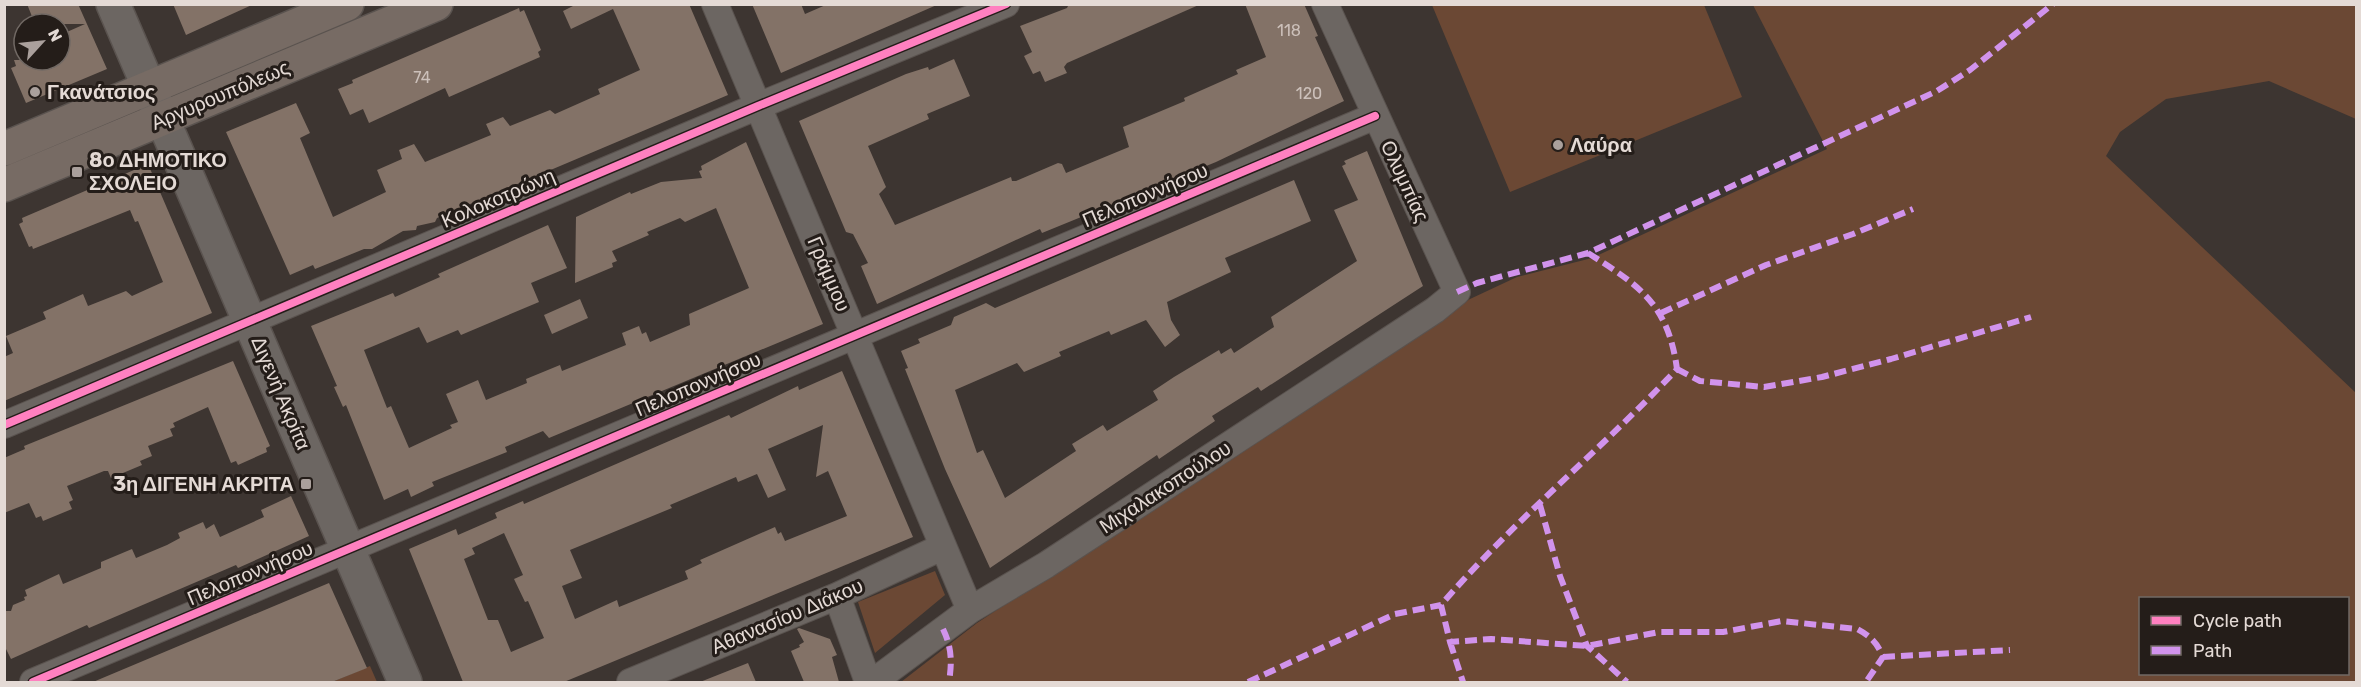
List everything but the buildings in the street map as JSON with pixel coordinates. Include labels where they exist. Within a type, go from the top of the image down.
[{"type":"main road","name":"Αργυρουπόλεως","points":[[4,149],[347,4]]},
{"type":"main road","name":"Αργυρουπόλεως","points":[[4,185],[435,4]]},
{"type":"street","name":"Διγενή Ακρίτα","points":[[113,4],[159,84]]},
{"type":"street","name":"Διγενή Ακρίτα","points":[[135,4],[159,84],[258,318],[357,546],[427,682]]},
{"type":"street","name":"Γράμμου","points":[[715,4],[970,610]]},
{"type":"street","name":"Κολοκοτρώνη","points":[[4,425],[758,106],[1006,4]]},
{"type":"street","name":"Ολυμπίας","points":[[1325,4],[1457,292]]},
{"type":"street","name":"Πελοποννήσου","points":[[33,682],[1375,116]]},
{"type":"street","name":"Μιχαλακοπούλου","points":[[870,682],[970,610],[1046,565],[1435,310],[1457,292]]},
{"type":"street","name":"Διγενή Ακρίτα","points":[[357,546],[405,682]]},
{"type":"street","name":"Αθανασίου Διάκου","points":[[630,682],[837,596],[942,547]]},
{"type":"street","points":[[837,596],[870,682]]},
{"type":"shaded area","name":"Λαύρα","points":[[1432,5],[1704,5],[1742,97],[1510,192]]},
{"type":"shaded area","points":[[1753,5],[2356,5],[2356,119],[2269,81],[2166,99],[2120,132],[2106,156],[2356,393],[2356,682],[901,682],[977,623],[1470,299],[1517,277],[1592,258],[1827,149]]},
{"type":"shaded area","points":[[935,571],[945,595],[875,653],[858,602]]},
{"type":"shaded area","points":[[370,666],[377,682],[332,682]]},
{"type":"marked path","points":[[1457,292],[1477,283],[1588,253],[1937,91],[1970,70],[2053,4]]},
{"type":"marked path","points":[[1661,313],[1766,265],[1853,234],[1913,209]]},
{"type":"marked path","points":[[1588,253],[1637,287],[1659,312],[1667,328],[1677,369],[1527,515],[1441,605],[1450,642],[1491,639],[1587,646],[1659,632],[1723,632],[1782,621],[1857,629],[1866,634],[1876,643],[1883,657],[1866,682]]},
{"type":"marked path","points":[[1677,369],[1700,381],[1764,387],[1822,377],[1891,359],[2031,317]]},
{"type":"marked path","points":[[1540,505],[1560,576],[1587,646],[1627,682]]},
{"type":"marked path","points":[[1248,682],[1395,614],[1441,605]]},
{"type":"marked path","points":[[943,629],[950,655],[949,682]]},
{"type":"marked path","points":[[1450,642],[1463,682]]},
{"type":"marked path","points":[[1883,657],[2010,650]]},
{"type":"cycle path","points":[[4,425],[758,106],[1006,4]]},
{"type":"cycle path","points":[[33,682],[1375,116]]},
{"type":"place","name":"Γκανάτσιος","points":[[35,92]]},
{"type":"place","name":"Λαύρα","points":[[1558,145]]},
{"type":"place","name":"8ο ΔΗΜΟΤΙΚΟ ΣΧΟΛΕΙΟ","points":[[77,172]]},
{"type":"place","name":"3η ΔΙΓΕΝΗ ΑΚΡΙΤΑ","points":[[306,484]]}]
